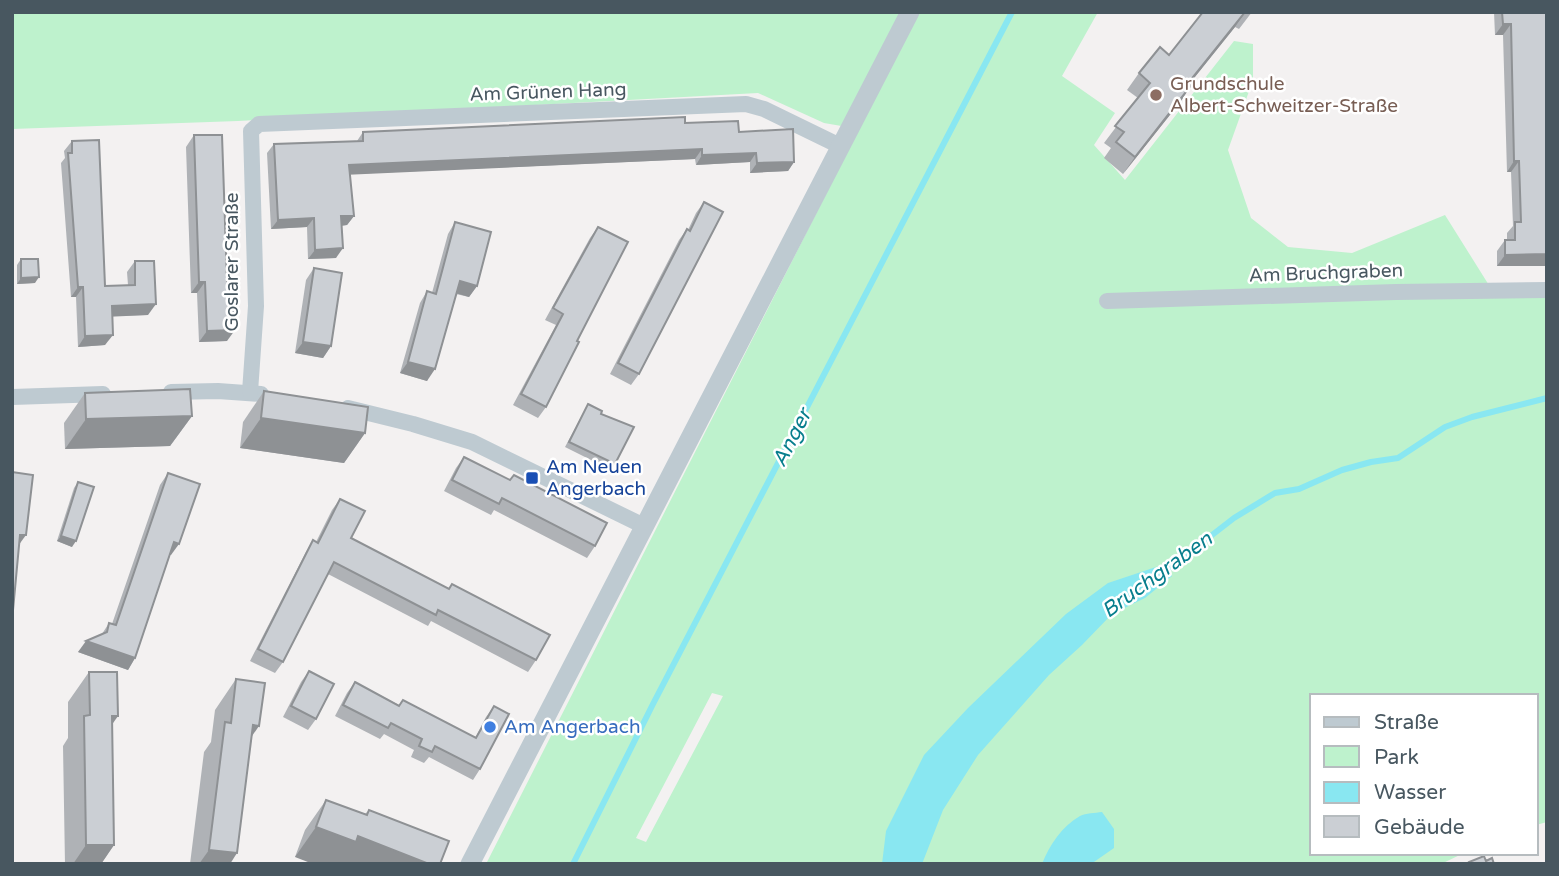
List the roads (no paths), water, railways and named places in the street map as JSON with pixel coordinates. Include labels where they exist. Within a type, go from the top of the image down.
[{"type":"street","points":[[470,864],[910,12]]},
{"type":"street","name":"Am Grünen Hang","points":[[251,131],[259,124],[746,104],[764,109],[840,146]]},
{"type":"street","name":"Goslarer Straße","points":[[250,392],[256,306],[251,131]]},
{"type":"street","name":"Am Bruchgraben","points":[[1107,301],[1382,292],[1547,290]]},
{"type":"street","points":[[148,393],[250,392],[275,396]]},
{"type":"street","points":[[12,397],[120,393]]},
{"type":"street","points":[[338,406],[371,412],[472,442],[644,526]]},
{"type":"water","points":[[1165,564],[1172,576],[1145,598],[1112,614],[1049,675],[978,755],[943,810],[922,864],[882,864],[886,831],[924,755],[968,708],[1066,614],[1108,583]]},
{"type":"water","points":[[1102,812],[1114,829],[1114,848],[1091,864],[1042,864],[1052,844],[1067,825],[1082,815]]},
{"type":"waterway","name":"Anger","points":[[573,864],[653,704],[1012,12]]},
{"type":"waterway","name":"Bruchgraben","points":[[1163,573],[1234,518],[1275,493],[1299,489],[1342,470],[1398,458],[1445,427],[1472,417],[1547,398]]},
{"type":"place","name":"Grundschule Albert-Schweitzer-Straße","points":[[1156,95]]},
{"type":"place","name":"Am Neuen Angerbach","points":[[532,478]]},
{"type":"place","name":"Am Angerbach","points":[[490,727]]}]
